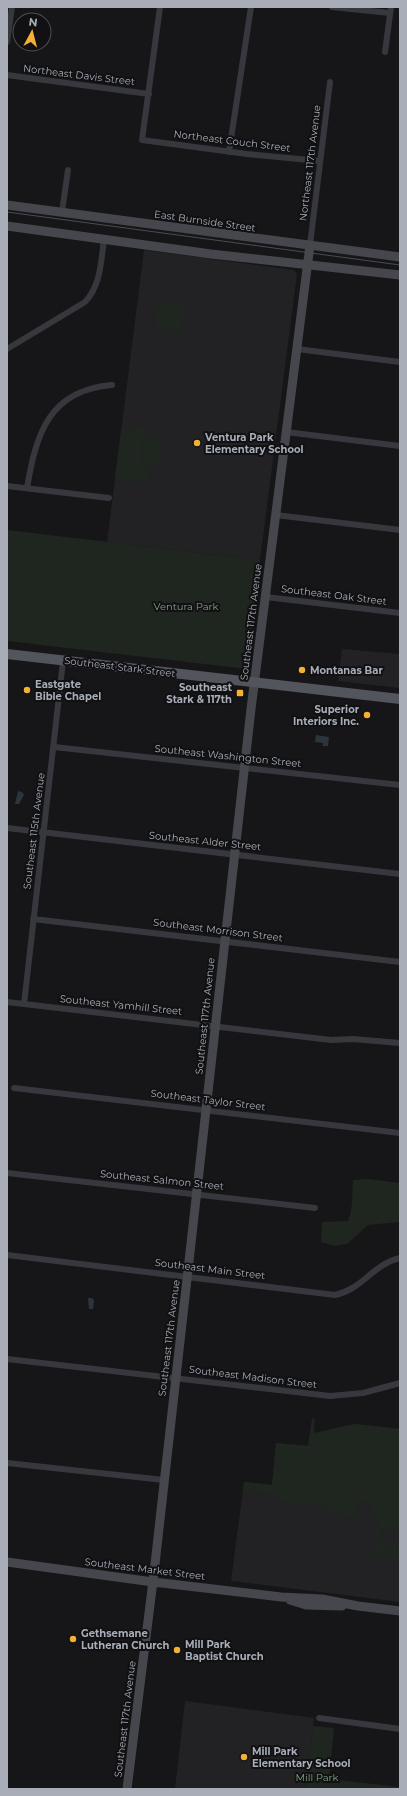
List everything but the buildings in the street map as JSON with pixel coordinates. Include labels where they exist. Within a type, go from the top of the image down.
[{"type":"main road","name":"Southeast Stark Street","points":[[7,654],[400,699]]},
{"type":"street","points":[[7,42],[12,7]]},
{"type":"street","points":[[148,94],[160,7]]},
{"type":"street","points":[[229,152],[251,7]]},
{"type":"street","points":[[332,7],[391,10],[385,52]]},
{"type":"street","name":"Northeast Davis Street","points":[[7,75],[148,94]]},
{"type":"street","name":"Northeast 117th Avenue","points":[[310,245],[330,82]]},
{"type":"street","name":"Northeast Couch Street","points":[[148,94],[142,140],[229,152],[320,161]]},
{"type":"street","points":[[62,212],[68,170]]},
{"type":"street","name":"East Burnside Street","points":[[7,205],[400,257]]},
{"type":"street","points":[[7,226],[307,266],[400,275]]},
{"type":"street","points":[[7,349],[85,302],[91,296],[98,280],[104,239]]},
{"type":"street","name":"Southeast 117th Avenue","points":[[128,1789],[153,1582],[254,683],[310,245]]},
{"type":"street","points":[[297,350],[400,362]]},
{"type":"street","points":[[27,488],[35,445],[50,416],[62,404],[75,396],[92,388],[112,385]]},
{"type":"street","points":[[286,432],[400,446]]},
{"type":"street","points":[[7,486],[109,498]]},
{"type":"street","points":[[276,515],[400,530]]},
{"type":"street","name":"Southeast Oak Street","points":[[266,597],[400,613]]},
{"type":"street","name":"Southeast 115th Avenue","points":[[24,1004],[63,660]]},
{"type":"street","name":"Southeast Washington Street","points":[[54,747],[400,785]]},
{"type":"street","name":"Southeast Alder Street","points":[[7,828],[400,874]]},
{"type":"street","name":"Southeast Morrison Street","points":[[34,919],[400,962]]},
{"type":"street","name":"Southeast Yamhill Street","points":[[7,1002],[331,1040],[345,1039],[400,1043]]},
{"type":"street","name":"Southeast Taylor Street","points":[[14,1088],[400,1132]]},
{"type":"street","name":"Southeast Salmon Street","points":[[7,1172],[314,1208]]},
{"type":"street","name":"Southeast Main Street","points":[[7,1255],[335,1295],[352,1290],[380,1266],[400,1258]]},
{"type":"street","name":"Southeast Madison Street","points":[[7,1359],[330,1396],[363,1394],[400,1383]]},
{"type":"street","points":[[7,1463],[164,1480]]},
{"type":"street","name":"Southeast Market Street","points":[[7,1562],[153,1582],[281,1597],[306,1605],[321,1607],[358,1606],[400,1611]]},
{"type":"street","points":[[319,1718],[400,1729]]},
{"type":"shaded area","name":"Ventura Park Elementary School","points":[[144,250],[294,270],[297,274],[260,560],[107,542]]},
{"type":"shaded area","points":[[342,649],[400,654],[400,688],[338,681]]},
{"type":"shaded area","points":[[316,735],[329,737],[328,746],[323,746],[323,743],[315,742]]},
{"type":"shaded area","points":[[18,791],[22,792],[24,795],[19,804],[15,804]]},
{"type":"shaded area","points":[[88,1298],[92,1298],[94,1300],[93,1309],[89,1309]]},
{"type":"shaded area","points":[[312,1418],[315,1419],[314,1433],[355,1424],[400,1429],[400,1602],[231,1581],[244,1482],[272,1485],[276,1443],[308,1446]]},
{"type":"shaded area","name":"Mill Park Elementary School","points":[[185,1701],[314,1718],[305,1789],[175,1789]]},
{"type":"green space","points":[[158,302],[185,305],[181,331],[155,328]]},
{"type":"green space","points":[[136,426],[145,427],[140,465],[145,466],[145,471],[148,471],[147,483],[115,479],[121,431],[135,432]]},
{"type":"green space","points":[[145,436],[161,438],[158,465],[142,463]]},
{"type":"green space","name":"Ventura Park","points":[[7,530],[260,560],[247,669],[7,641]]},
{"type":"green space","points":[[368,1179],[400,1183],[400,1222],[368,1225],[347,1244],[334,1246],[321,1242],[322,1222],[348,1221],[352,1206],[353,1180]]},
{"type":"green space","points":[[355,1424],[400,1429],[400,1530],[381,1528],[376,1517],[371,1517],[372,1502],[357,1501],[356,1517],[331,1514],[332,1508],[284,1502],[273,1493],[243,1490],[244,1482],[272,1485],[276,1443],[308,1446],[310,1434]]},
{"type":"green space","points":[[376,1522],[380,1529],[379,1541],[375,1541]]},
{"type":"green space","points":[[383,1544],[382,1559],[374,1558],[376,1545]]},
{"type":"green space","points":[[384,1546],[391,1548],[389,1560],[383,1558]]},
{"type":"green space","points":[[393,1546],[400,1547],[400,1561],[398,1562],[391,1561]]},
{"type":"green space","name":"Mill Park","points":[[313,1726],[334,1728],[329,1779],[400,1787],[400,1789],[305,1789]]},
{"type":"tram line","points":[[7,212],[400,265]]},
{"type":"place","name":"Ventura Park Elementary School","points":[[197,443]]},
{"type":"place","name":"Montanas Bar","points":[[302,670]]},
{"type":"place","name":"Eastgate Bible Chapel","points":[[27,690]]},
{"type":"place","name":"Southeast Stark & 117th","points":[[240,693]]},
{"type":"place","name":"Superior Interiors Inc.","points":[[367,715]]},
{"type":"place","name":"Gethsemane Lutheran Church","points":[[73,1639]]},
{"type":"place","name":"Mill Park Baptist Church","points":[[177,1650]]},
{"type":"place","name":"Mill Park Elementary School","points":[[244,1757]]}]
